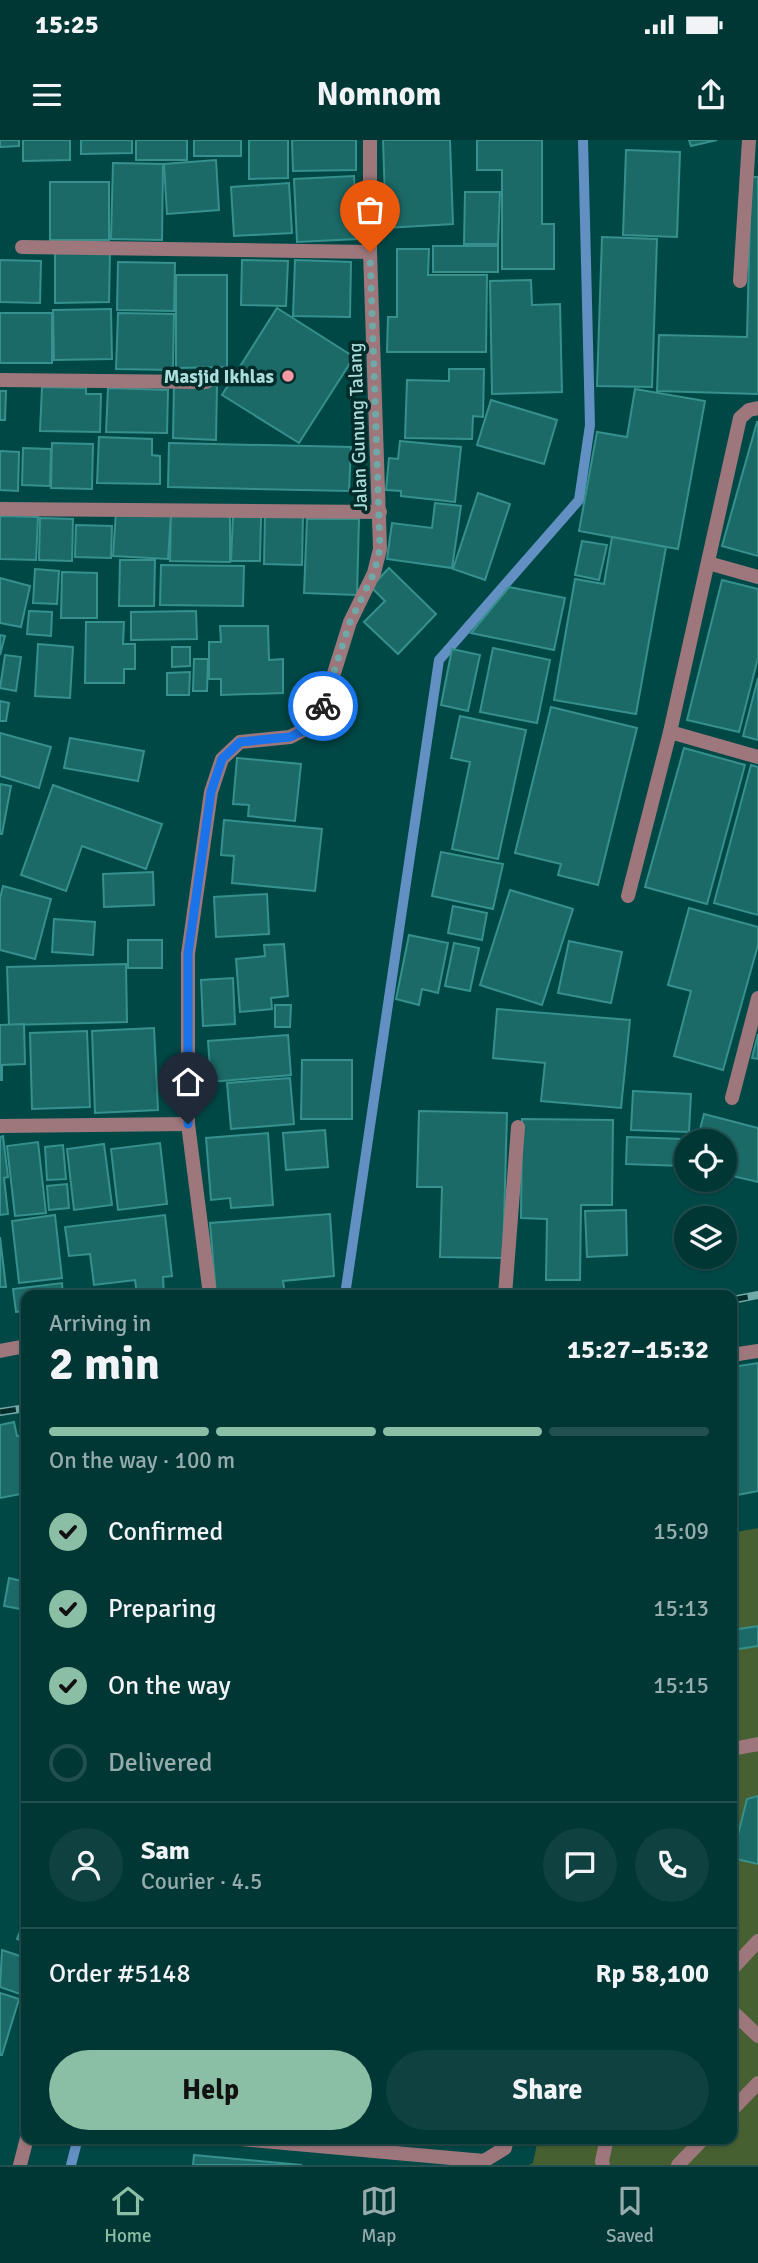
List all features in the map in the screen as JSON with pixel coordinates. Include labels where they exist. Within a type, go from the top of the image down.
[{"type":"street","name":"Jalan Gunung Talang","points":[[209,1290],[188,1124],[188,954],[211,792],[222,759],[240,742],[290,737],[313,726],[325,702],[350,622],[374,573],[380,549],[370,252],[370,140]]},
{"type":"street","points":[[740,281],[749,140]]},
{"type":"street","points":[[22,247],[370,252]]},
{"type":"street","points":[[0,380],[206,382]]},
{"type":"street","points":[[628,896],[670,732],[740,418],[749,410],[758,408]]},
{"type":"street","points":[[0,509],[380,512]]},
{"type":"street","points":[[708,563],[758,577]]},
{"type":"street","points":[[670,732],[758,757]]},
{"type":"street","points":[[732,1098],[758,998]]},
{"type":"street","points":[[0,1126],[188,1124]]},
{"type":"street","points":[[505,1290],[518,1128]]},
{"type":"street","points":[[0,1351],[21,1347]]},
{"type":"street","points":[[737,1354],[758,1351]]},
{"type":"street","points":[[737,1748],[758,1744]]},
{"type":"street","points":[[737,1964],[758,1941]]},
{"type":"street","points":[[737,2016],[758,2036]]},
{"type":"street","points":[[737,2105],[758,2083]]},
{"type":"street","points":[[20,2165],[25,2144]]},
{"type":"street","points":[[323,2144],[484,2161],[505,2148],[506,2144]]},
{"type":"street","points":[[603,2165],[601,2161],[605,2144]]},
{"type":"street","points":[[678,2165],[698,2144]]},
{"type":"green space","points":[[758,1528],[758,2165],[529,2165],[533,2163],[537,2144],[737,2144],[737,1532]]},
{"type":"building","points":[[0,140],[19,140],[19,146],[0,147]]},
{"type":"building","points":[[23,140],[70,140],[70,160],[23,161]]},
{"type":"building","points":[[81,140],[132,140],[132,153],[81,154]]},
{"type":"building","points":[[136,140],[187,140],[187,160],[136,160]]},
{"type":"building","points":[[194,140],[241,140],[241,156],[194,156]]},
{"type":"building","points":[[249,140],[288,140],[288,178],[249,179]]},
{"type":"building","points":[[292,140],[356,140],[356,170],[293,171]]},
{"type":"building","points":[[383,140],[450,140],[453,224],[386,228]]},
{"type":"building","points":[[477,140],[542,140],[542,224],[554,224],[554,269],[502,269],[502,170],[477,170]]},
{"type":"building","points":[[689,140],[717,140],[691,146]]},
{"type":"building","points":[[626,150],[680,152],[677,237],[623,235]]},
{"type":"building","points":[[216,160],[219,210],[167,214],[164,164]]},
{"type":"building","points":[[113,163],[163,164],[162,240],[111,239]]},
{"type":"building","points":[[354,176],[358,239],[297,242],[294,179]]},
{"type":"building","points":[[751,177],[758,177],[758,394],[657,391],[659,335],[747,337]]},
{"type":"building","points":[[50,182],[109,182],[109,240],[50,240]]},
{"type":"building","points":[[289,183],[292,233],[234,236],[231,187]]},
{"type":"building","points":[[465,192],[500,192],[498,244],[464,244]]},
{"type":"building","points":[[602,237],[657,239],[652,387],[597,386]]},
{"type":"building","points":[[433,246],[498,246],[498,272],[433,272]]},
{"type":"building","points":[[397,249],[429,249],[428,275],[487,275],[486,352],[387,352],[388,317],[397,317]]},
{"type":"building","points":[[55,251],[110,251],[109,302],[55,303]]},
{"type":"building","points":[[0,260],[41,261],[40,303],[0,302]]},
{"type":"building","points":[[242,260],[288,261],[286,306],[241,305]]},
{"type":"building","points":[[295,260],[351,262],[350,317],[293,316]]},
{"type":"building","points":[[118,262],[175,263],[174,311],[117,310]]},
{"type":"building","points":[[176,275],[227,275],[227,367],[176,368]]},
{"type":"building","points":[[531,280],[532,305],[560,304],[562,392],[492,394],[490,281]]},
{"type":"building","name":"Masjid Ikhlas","points":[[277,308],[354,357],[299,443],[222,395]]},
{"type":"building","points":[[111,309],[112,359],[54,360],[53,310]]},
{"type":"building","points":[[0,313],[52,313],[52,363],[0,363]]},
{"type":"building","points":[[118,313],[174,314],[173,370],[116,369]]},
{"type":"building","points":[[449,369],[484,369],[483,417],[473,416],[472,439],[405,438],[407,380],[449,381]]},
{"type":"building","points":[[174,385],[217,386],[216,440],[173,438]]},
{"type":"building","points":[[42,387],[86,388],[86,394],[101,394],[100,432],[40,431]]},
{"type":"building","points":[[108,388],[168,390],[167,433],[106,432]]},
{"type":"building","points":[[635,389],[705,401],[678,549],[579,531],[597,432],[627,437]]},
{"type":"building","points":[[0,391],[6,391],[5,420],[0,420]]},
{"type":"building","points":[[491,400],[557,420],[544,464],[477,445]]},
{"type":"building","points":[[758,422],[758,556],[722,546]]},
{"type":"building","points":[[99,437],[152,439],[152,455],[160,456],[160,484],[97,483]]},
{"type":"building","points":[[400,441],[461,447],[455,502],[401,496],[401,491],[386,490],[389,458],[398,459]]},
{"type":"building","points":[[52,443],[93,444],[92,489],[51,488]]},
{"type":"building","points":[[169,443],[351,447],[349,491],[168,487]]},
{"type":"building","points":[[23,448],[51,449],[50,486],[22,485]]},
{"type":"building","points":[[0,451],[19,452],[18,491],[0,490]]},
{"type":"building","points":[[478,493],[510,504],[485,580],[453,569]]},
{"type":"building","points":[[435,503],[461,506],[452,568],[387,559],[392,523],[432,528]]},
{"type":"building","points":[[116,512],[171,515],[168,559],[113,556]]},
{"type":"building","points":[[171,514],[230,515],[230,562],[170,561]]},
{"type":"building","points":[[265,514],[303,514],[302,565],[264,564]]},
{"type":"building","points":[[0,516],[38,517],[36,560],[0,559]]},
{"type":"building","points":[[233,516],[261,517],[260,561],[231,561]]},
{"type":"building","points":[[40,518],[73,519],[72,561],[39,560]]},
{"type":"building","points":[[307,519],[359,519],[357,595],[304,593]]},
{"type":"building","points":[[76,525],[112,526],[111,558],[75,557]]},
{"type":"building","points":[[612,537],[666,547],[636,714],[554,700],[575,579],[604,584]]},
{"type":"building","points":[[582,541],[607,545],[599,580],[575,575]]},
{"type":"building","points":[[120,560],[155,560],[154,606],[119,606]]},
{"type":"building","points":[[161,565],[244,566],[243,606],[160,605]]},
{"type":"building","points":[[389,568],[436,614],[398,654],[364,622],[385,601],[371,587]]},
{"type":"building","points":[[35,569],[59,571],[57,604],[33,603]]},
{"type":"building","points":[[62,572],[97,573],[97,618],[61,618]]},
{"type":"building","points":[[0,578],[30,586],[21,627],[0,623]]},
{"type":"building","points":[[722,580],[758,589],[758,658],[739,732],[687,720]]},
{"type":"building","points":[[509,587],[565,598],[554,650],[471,633]]},
{"type":"building","points":[[29,611],[52,612],[51,636],[27,634]]},
{"type":"building","points":[[196,611],[197,639],[131,640],[131,612]]},
{"type":"building","points":[[86,622],[124,622],[123,644],[135,644],[135,669],[124,669],[124,683],[85,683]]},
{"type":"building","points":[[220,626],[268,626],[269,660],[283,659],[283,693],[221,695],[221,679],[209,679],[209,642],[221,642]]},
{"type":"building","points":[[0,635],[5,636],[0,655]]},
{"type":"building","points":[[38,644],[73,647],[70,698],[35,696]]},
{"type":"building","points":[[172,647],[190,647],[190,666],[172,667]]},
{"type":"building","points":[[493,648],[550,660],[537,723],[480,712]]},
{"type":"building","points":[[452,649],[480,655],[468,711],[441,705]]},
{"type":"building","points":[[5,655],[21,657],[16,691],[0,688]]},
{"type":"building","points":[[194,659],[208,659],[207,691],[193,691]]},
{"type":"building","points":[[190,672],[189,695],[167,695],[167,673]]},
{"type":"building","points":[[758,678],[758,740],[743,736]]},
{"type":"building","points":[[0,701],[9,703],[6,721],[0,721]]},
{"type":"building","points":[[551,707],[637,728],[598,885],[558,875],[561,864],[515,853]]},
{"type":"building","points":[[460,716],[526,730],[498,859],[452,849],[470,762],[451,758]]},
{"type":"building","points":[[0,733],[51,747],[39,788],[0,776]]},
{"type":"building","points":[[70,738],[144,751],[138,781],[64,768]]},
{"type":"building","points":[[684,748],[745,765],[707,904],[645,887]]},
{"type":"building","points":[[237,758],[301,764],[295,821],[248,816],[249,805],[233,804]]},
{"type":"building","points":[[751,765],[758,767],[758,915],[714,903]]},
{"type":"building","points":[[0,784],[11,786],[2,834],[0,834]]},
{"type":"building","points":[[53,785],[162,824],[146,869],[82,846],[66,891],[21,875]]},
{"type":"building","points":[[224,820],[322,829],[315,891],[232,883],[234,856],[221,855]]},
{"type":"building","points":[[441,852],[503,864],[493,909],[432,896]]},
{"type":"building","points":[[153,872],[154,905],[104,907],[103,874]]},
{"type":"building","points":[[3,886],[51,899],[35,959],[0,950],[0,898]]},
{"type":"building","points":[[510,890],[573,909],[542,1005],[480,985]]},
{"type":"building","points":[[267,894],[269,934],[216,937],[214,897]]},
{"type":"building","points":[[453,906],[487,913],[482,940],[448,933]]},
{"type":"building","points":[[689,908],[758,927],[758,945],[723,1070],[674,1056],[691,991],[668,985]]},
{"type":"building","points":[[54,919],[95,922],[93,955],[52,952]]},
{"type":"building","points":[[409,935],[448,943],[438,993],[422,989],[419,1005],[396,999]]},
{"type":"building","points":[[128,940],[162,940],[162,968],[128,968]]},
{"type":"building","points":[[569,941],[622,952],[611,1003],[558,993]]},
{"type":"building","points":[[454,943],[479,948],[470,991],[445,986]]},
{"type":"building","points":[[284,944],[288,996],[271,998],[272,1009],[240,1012],[236,959],[265,956],[264,945]]},
{"type":"building","points":[[126,964],[127,1022],[9,1025],[7,967]]},
{"type":"building","points":[[233,978],[235,1024],[203,1026],[201,980]]},
{"type":"building","points":[[275,1005],[291,1005],[290,1027],[275,1027]]},
{"type":"building","points":[[497,1009],[630,1020],[621,1108],[541,1101],[545,1063],[493,1058]]},
{"type":"building","points":[[24,1024],[25,1064],[2,1065],[0,1080],[0,1025]]},
{"type":"building","points":[[154,1028],[158,1110],[95,1113],[92,1031]]},
{"type":"building","points":[[87,1031],[90,1107],[32,1109],[30,1033]]},
{"type":"building","points":[[758,1034],[758,1059],[752,1058]]},
{"type":"building","points":[[288,1035],[291,1075],[211,1082],[208,1041]]},
{"type":"building","points":[[302,1060],[352,1060],[352,1119],[301,1119]]},
{"type":"building","points":[[290,1078],[294,1124],[231,1129],[227,1083]]},
{"type":"building","points":[[633,1091],[691,1094],[689,1129],[674,1129],[674,1131],[631,1130]]},
{"type":"building","points":[[419,1111],[507,1113],[503,1258],[440,1257],[442,1187],[417,1187]]},
{"type":"building","points":[[704,1114],[758,1128],[758,1182],[737,1177],[737,1129],[700,1129]]},
{"type":"building","points":[[522,1119],[613,1120],[612,1205],[581,1205],[580,1280],[546,1280],[547,1219],[521,1218]]},
{"type":"building","points":[[325,1130],[328,1167],[286,1170],[283,1133]]},
{"type":"building","points":[[268,1133],[273,1205],[231,1208],[230,1198],[211,1200],[206,1138]]},
{"type":"building","points":[[3,1136],[8,1177],[4,1178],[8,1214],[0,1215],[0,1137]]},
{"type":"building","points":[[627,1137],[674,1139],[674,1166],[626,1164]]},
{"type":"building","points":[[38,1142],[46,1213],[15,1216],[7,1146]]},
{"type":"building","points":[[160,1143],[167,1204],[118,1210],[111,1149]]},
{"type":"building","points":[[104,1144],[112,1205],[74,1210],[67,1149]]},
{"type":"building","points":[[63,1145],[66,1179],[47,1180],[45,1147]]},
{"type":"building","points":[[67,1184],[69,1208],[49,1210],[47,1186]]},
{"type":"building","points":[[626,1210],[627,1255],[587,1257],[585,1211]]},
{"type":"building","points":[[330,1214],[334,1276],[283,1281],[284,1290],[216,1290],[210,1223]]},
{"type":"building","points":[[55,1215],[62,1278],[19,1283],[12,1221]]},
{"type":"building","points":[[165,1215],[172,1276],[163,1277],[164,1290],[136,1290],[135,1280],[94,1285],[90,1254],[69,1256],[65,1227]]},
{"type":"building","points":[[0,1237],[6,1287],[0,1287]]},
{"type":"building","points":[[62,1283],[63,1290],[21,1290],[21,1312],[16,1312],[13,1289]]},
{"type":"building","points":[[758,1363],[758,1491],[737,1495],[737,1366]]},
{"type":"building","points":[[14,1422],[17,1436],[21,1436],[21,1494],[0,1498],[0,1425]]},
{"type":"building","points":[[9,1578],[21,1581],[21,1609],[4,1606]]},
{"type":"building","points":[[758,1626],[758,1646],[737,1649],[737,1629]]},
{"type":"building","points":[[758,1796],[758,1864],[737,1859],[737,1838],[747,1799]]},
{"type":"building","points":[[2,1950],[21,1956],[20,1994],[0,1987]]},
{"type":"building","points":[[0,1993],[19,1999],[2,2055],[0,2055]]},
{"type":"building","points":[[194,2155],[302,2165],[193,2165]]},
{"type":"waterway","points":[[346,1290],[439,660],[579,500],[590,425],[583,140]]},
{"type":"waterway","points":[[71,2165],[76,2144]]},
{"type":"railway","points":[[737,1299],[758,1295]]},
{"type":"railway","points":[[0,1412],[21,1409]]},
{"type":"way so far","points":[[323,706],[350,622],[374,573],[380,549],[370,252]]},
{"type":"place","name":"Masjid Ikhlas","points":[[288,376]]},
{"type":"route","points":[[188,1124],[188,954],[211,792],[222,759],[240,742],[290,737],[313,726],[323,706]]}]
